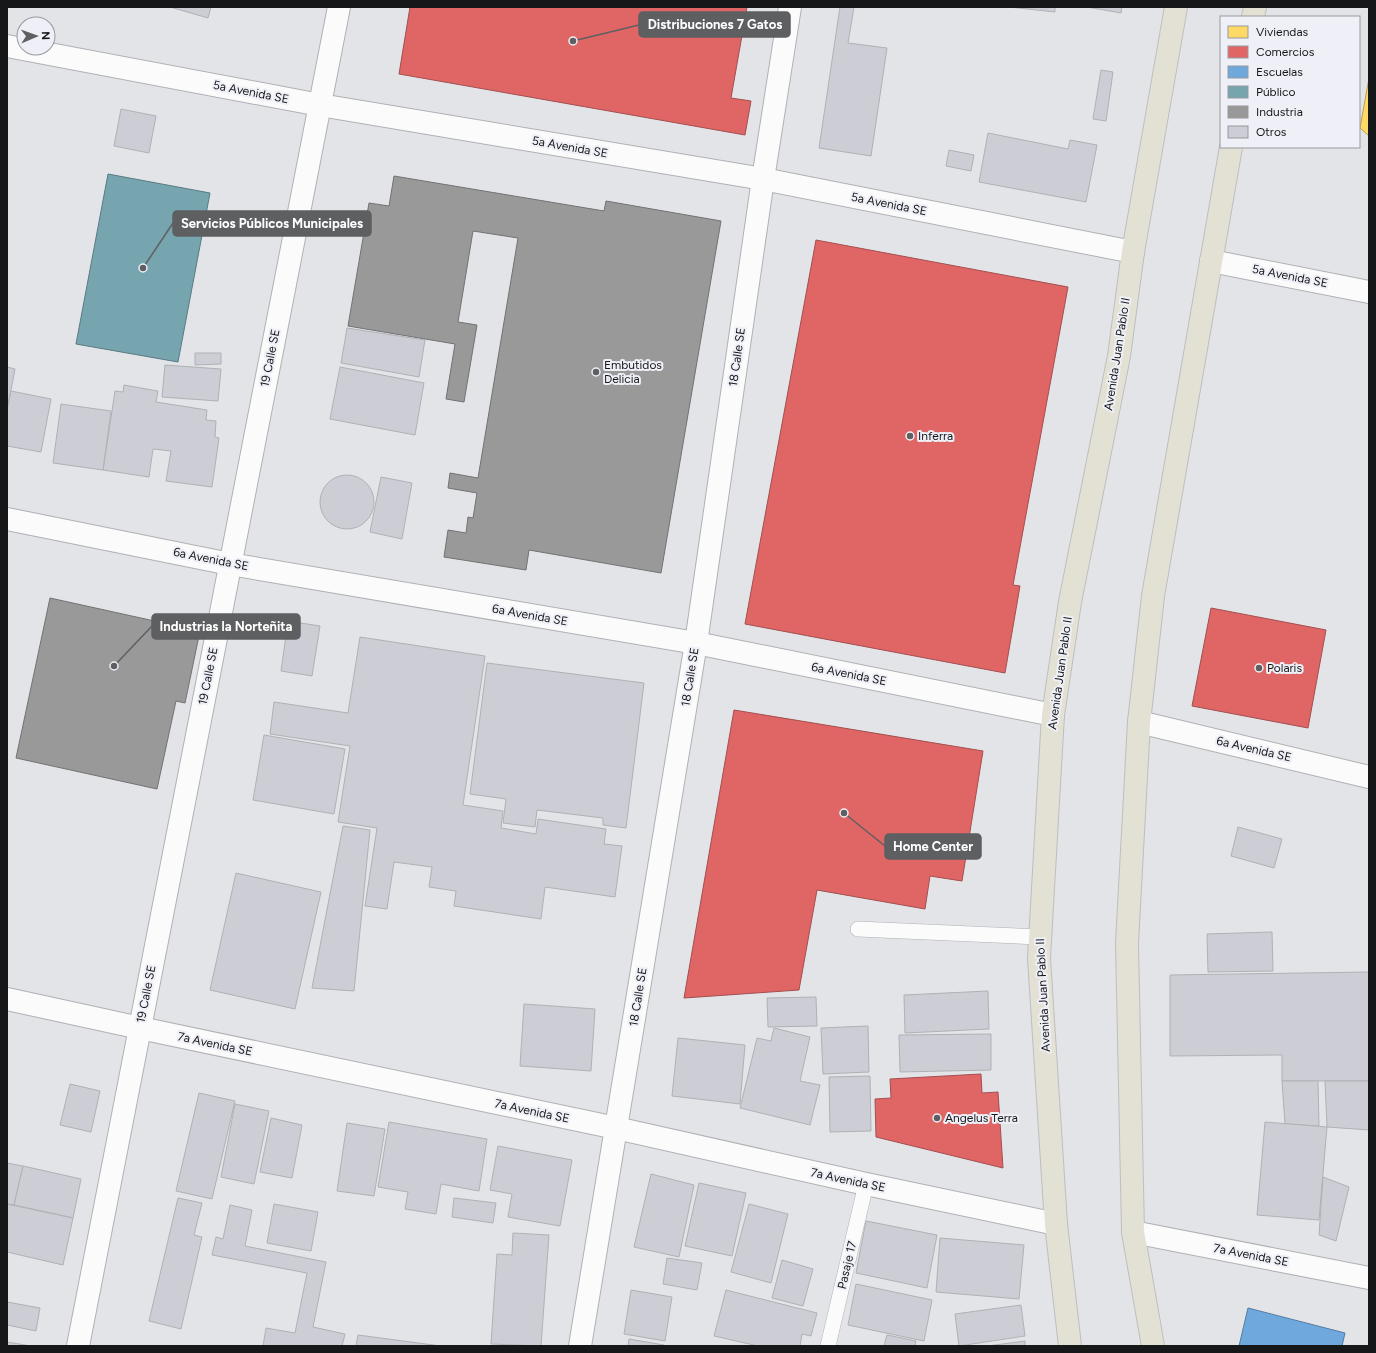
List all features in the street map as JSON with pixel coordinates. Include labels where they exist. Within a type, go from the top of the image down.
[{"type":"highway","name":"Avenida Juan Pablo II","points":[[1070,1346],[1056,1224],[1039,958],[1039,937],[1053,715],[1070,602],[1119,356],[1133,252],[1176,7]]},
{"type":"highway","points":[[1153,1346],[1133,1232],[1127,943],[1139,722],[1153,596],[1231,148]]},
{"type":"street","name":"19 Calle SE","points":[[78,1346],[339,7]]},
{"type":"street","name":"18 Calle SE","points":[[580,1346],[696,643],[763,179],[790,7]]},
{"type":"street","name":"5a Avenida SE","points":[[7,46],[320,105],[763,179],[1133,252]]},
{"type":"street","name":"5a Avenida SE","points":[[1211,261],[1369,292]]},
{"type":"street","name":"6a Avenida SE","points":[[7,519],[230,564],[696,643],[1053,715]]},
{"type":"street","name":"6a Avenida SE","points":[[1139,722],[1369,777]]},
{"type":"street","name":"7a Avenida SE","points":[[7,999],[616,1128],[866,1184],[1056,1224]]},
{"type":"street","name":"7a Avenida SE","points":[[1133,1232],[1369,1278]]},
{"type":"lane","points":[[858,929],[1039,937]]},
{"type":"lane","name":"Pasaje 17","points":[[828,1346],[866,1184]]},
{"type":"building: Viviendas","points":[[1369,78],[1369,136],[1360,128]]},
{"type":"building: Comercios","points":[[410,7],[747,7],[731,98],[751,101],[745,135],[399,74]]},
{"type":"building: Comercios","name":"Inferra","points":[[816,240],[1068,287],[1013,585],[1020,586],[1005,673],[745,624]]},
{"type":"building: Comercios","name":"Polaris","points":[[1211,608],[1326,630],[1308,728],[1192,706]]},
{"type":"building: Comercios","points":[[734,710],[983,751],[962,881],[930,876],[925,909],[817,890],[799,990],[684,998]]},
{"type":"building: Comercios","name":"Angelus Terra","points":[[981,1074],[982,1093],[998,1092],[1003,1168],[876,1137],[875,1099],[891,1098],[890,1079]]},
{"type":"building: Escuelas","points":[[1248,1308],[1345,1333],[1342,1346],[1239,1346]]},
{"type":"building: Público","points":[[108,174],[210,193],[178,362],[76,344]]},
{"type":"building: Industria","name":"Embutidos Delicia","points":[[394,176],[604,211],[606,201],[721,221],[661,573],[529,550],[526,570],[444,557],[448,530],[466,533],[468,517],[473,518],[477,493],[448,488],[450,473],[478,478],[518,238],[473,231],[458,322],[477,325],[464,402],[446,399],[455,344],[348,326],[369,203],[389,206]]},
{"type":"building: Industria","points":[[50,598],[200,631],[185,703],[176,701],[157,789],[16,758]]},
{"type":"building: Otros","points":[[170,7],[211,7],[208,18]]},
{"type":"building: Otros","points":[[840,7],[854,7],[848,43],[887,48],[871,156],[819,148]]},
{"type":"building: Otros","points":[[1009,7],[1055,7],[1055,12]]},
{"type":"building: Otros","points":[[1087,7],[1122,7],[1121,13]]},
{"type":"building: Otros","points":[[1101,70],[1113,72],[1106,121],[1093,119]]},
{"type":"building: Otros","points":[[121,109],[156,116],[149,153],[114,146]]},
{"type":"building: Otros","points":[[988,133],[1068,149],[1070,140],[1097,145],[1086,202],[979,182]]},
{"type":"building: Otros","points":[[949,150],[974,155],[971,171],[946,166]]},
{"type":"building: Otros","points":[[347,328],[425,340],[419,377],[341,363]]},
{"type":"building: Otros","points":[[195,353],[221,353],[221,364],[195,365]]},
{"type":"building: Otros","points":[[165,365],[221,369],[218,401],[162,397]]},
{"type":"building: Otros","points":[[7,367],[15,369],[7,410]]},
{"type":"building: Otros","points":[[340,367],[424,383],[415,435],[330,419]]},
{"type":"building: Otros","points":[[124,385],[158,391],[156,402],[207,410],[206,420],[216,421],[215,437],[219,438],[212,487],[166,481],[171,451],[153,449],[149,477],[103,470],[115,391],[123,392]]},
{"type":"building: Otros","points":[[11,391],[51,399],[41,452],[7,446],[7,410]]},
{"type":"building: Otros","points":[[61,404],[111,411],[103,470],[53,463]]},
{"type":"building: Otros","points":[[347,475],[357,477],[366,483],[372,492],[374,502],[372,512],[366,521],[357,527],[347,529],[337,527],[328,521],[322,512],[320,502],[322,492],[328,483],[337,477]]},
{"type":"building: Otros","points":[[381,477],[412,483],[402,539],[370,532]]},
{"type":"building: Otros","points":[[288,621],[320,626],[312,676],[281,671]]},
{"type":"building: Otros","points":[[360,637],[485,656],[463,805],[503,811],[501,828],[536,834],[538,819],[606,829],[604,844],[622,846],[615,897],[545,887],[541,919],[454,906],[456,891],[429,887],[432,867],[394,862],[387,909],[365,906],[377,828],[338,822],[350,746],[270,734],[274,702],[348,713]]},
{"type":"building: Otros","points":[[487,663],[644,683],[626,828],[603,825],[603,818],[537,810],[535,827],[503,823],[506,799],[470,794]]},
{"type":"building: Otros","points":[[264,735],[345,749],[334,814],[253,800]]},
{"type":"building: Otros","points":[[343,826],[370,830],[354,991],[312,988]]},
{"type":"building: Otros","points":[[1238,827],[1282,839],[1274,868],[1231,856]]},
{"type":"building: Otros","points":[[236,873],[321,892],[295,1009],[210,990]]},
{"type":"building: Otros","points":[[1272,932],[1273,971],[1208,972],[1207,934]]},
{"type":"building: Otros","points":[[1369,972],[1369,1081],[1282,1081],[1282,1055],[1170,1056],[1170,975]]},
{"type":"building: Otros","points":[[988,991],[989,1029],[905,1033],[904,995]]},
{"type":"building: Otros","points":[[816,997],[817,1026],[768,1027],[767,998]]},
{"type":"building: Otros","points":[[524,1004],[595,1009],[591,1071],[520,1066]]},
{"type":"building: Otros","points":[[868,1026],[869,1072],[823,1074],[821,1028]]},
{"type":"building: Otros","points":[[774,1028],[810,1037],[800,1081],[820,1085],[810,1125],[740,1108],[757,1038],[771,1041]]},
{"type":"building: Otros","points":[[991,1034],[991,1070],[900,1072],[899,1035]]},
{"type":"building: Otros","points":[[678,1038],[745,1045],[740,1104],[672,1096]]},
{"type":"building: Otros","points":[[870,1076],[871,1131],[830,1132],[829,1077]]},
{"type":"building: Otros","points":[[1282,1081],[1318,1081],[1319,1126],[1285,1124]]},
{"type":"building: Otros","points":[[1325,1081],[1369,1081],[1369,1130],[1327,1127]]},
{"type":"building: Otros","points":[[70,1084],[100,1091],[91,1132],[60,1125]]},
{"type":"building: Otros","points":[[199,1093],[235,1101],[212,1199],[176,1191]]},
{"type":"building: Otros","points":[[235,1104],[269,1111],[254,1184],[221,1177]]},
{"type":"building: Otros","points":[[271,1118],[302,1125],[292,1178],[260,1172]]},
{"type":"building: Otros","points":[[389,1122],[487,1139],[479,1191],[441,1184],[436,1214],[405,1209],[408,1192],[378,1187]]},
{"type":"building: Otros","points":[[1265,1122],[1327,1127],[1319,1220],[1257,1215]]},
{"type":"building: Otros","points":[[347,1123],[385,1129],[374,1196],[337,1191]]},
{"type":"building: Otros","points":[[498,1146],[572,1160],[560,1226],[508,1217],[512,1194],[490,1190]]},
{"type":"building: Otros","points":[[7,1163],[23,1166],[14,1205],[7,1204]]},
{"type":"building: Otros","points":[[23,1166],[81,1179],[73,1218],[14,1205]]},
{"type":"building: Otros","points":[[651,1174],[694,1185],[679,1257],[634,1247]]},
{"type":"building: Otros","points":[[1323,1177],[1349,1187],[1336,1241],[1319,1235]]},
{"type":"building: Otros","points":[[699,1183],[746,1193],[732,1256],[685,1246]]},
{"type":"building: Otros","points":[[178,1198],[202,1203],[194,1235],[202,1237],[181,1329],[149,1321]]},
{"type":"building: Otros","points":[[454,1198],[496,1203],[493,1223],[452,1217]]},
{"type":"building: Otros","points":[[7,1204],[73,1218],[63,1265],[7,1252]]},
{"type":"building: Otros","points":[[274,1204],[318,1212],[311,1251],[267,1243]]},
{"type":"building: Otros","points":[[749,1204],[788,1214],[771,1283],[731,1272]]},
{"type":"building: Otros","points":[[230,1205],[252,1210],[245,1246],[326,1262],[313,1327],[345,1334],[342,1346],[263,1346],[266,1328],[295,1333],[307,1273],[212,1255],[216,1237],[223,1239]]},
{"type":"building: Otros","points":[[866,1221],[937,1235],[927,1288],[856,1273]]},
{"type":"building: Otros","points":[[513,1233],[549,1235],[541,1346],[491,1344],[497,1254],[512,1255]]},
{"type":"building: Otros","points":[[940,1238],[1024,1245],[1019,1299],[936,1292]]},
{"type":"building: Otros","points":[[667,1258],[702,1263],[697,1290],[663,1284]]},
{"type":"building: Otros","points":[[782,1260],[813,1269],[803,1306],[772,1298]]},
{"type":"building: Otros","points":[[856,1284],[932,1300],[924,1341],[848,1325]]},
{"type":"building: Otros","points":[[631,1290],[672,1297],[665,1341],[624,1334]]},
{"type":"building: Otros","points":[[726,1290],[817,1313],[811,1336],[802,1334],[800,1346],[758,1346],[714,1336]]},
{"type":"building: Otros","points":[[7,1302],[40,1308],[36,1331],[7,1325]]},
{"type":"building: Otros","points":[[1021,1305],[1025,1336],[959,1346],[955,1314]]},
{"type":"building: Otros","points":[[358,1335],[441,1346],[356,1346]]},
{"type":"building: Otros","points":[[887,1335],[916,1341],[915,1346],[884,1346]]},
{"type":"building: Otros","points":[[629,1339],[664,1345],[664,1346],[628,1346]]},
{"type":"building: Otros","points":[[1025,1341],[1025,1346],[987,1346]]},
{"type":"building: Otros","points":[[7,1342],[31,1346],[7,1346]]},
{"type":"place","name":"Distribuciones 7 Gatos","points":[[573,41]]},
{"type":"place","name":"Servicios Públicos Municipales","points":[[143,268]]},
{"type":"place","name":"Embutidos Delicia","points":[[596,372]]},
{"type":"place","name":"Inferra","points":[[910,436]]},
{"type":"place","name":"Industrias la Norteñita","points":[[114,666]]},
{"type":"place","name":"Polaris","points":[[1259,668]]},
{"type":"place","name":"Home Center","points":[[844,813]]},
{"type":"place","name":"Angelus Terra","points":[[937,1118]]}]
